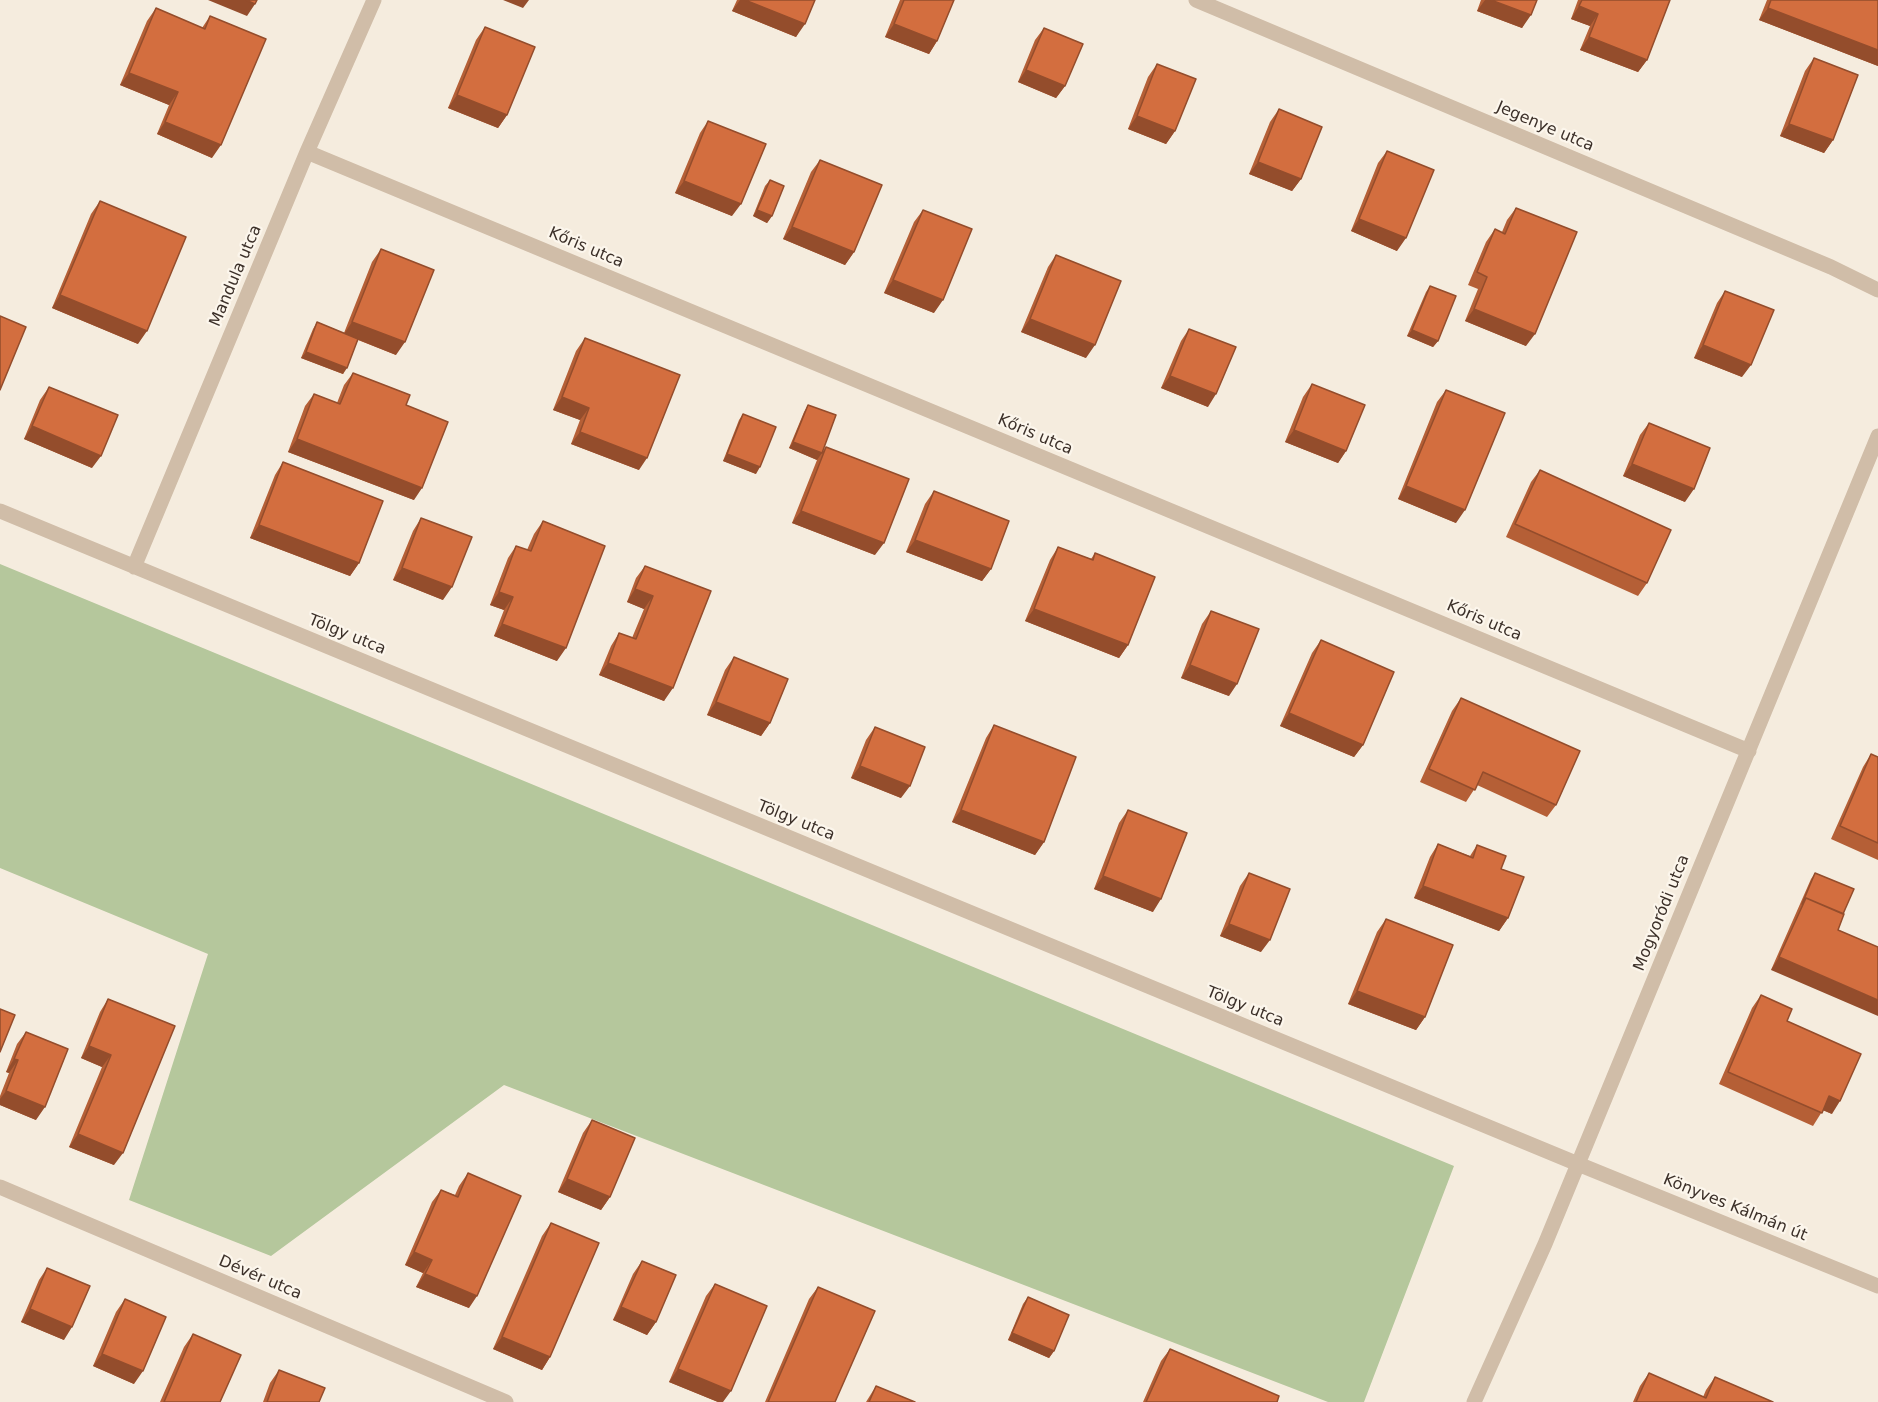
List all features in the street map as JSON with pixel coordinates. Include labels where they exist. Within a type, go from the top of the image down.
[{"type":"street","name":"Mandula utca","points":[[134,567],[307,152],[374,0]]},
{"type":"street","name":"Jegenye utca","points":[[1196,0],[1831,267],[1878,290]]},
{"type":"street","name":"Kőris utca","points":[[307,152],[1749,751]]},
{"type":"street","name":"Mogyoródi utca","points":[[1473,1402],[1545,1244],[1878,436]]},
{"type":"street","name":"Tölgy utca","points":[[0,511],[1578,1164]]},
{"type":"street","name":"Könyves Kálmán út","points":[[1578,1164],[1878,1286]]},
{"type":"street","name":"Dévér utca","points":[[0,1187],[506,1402]]},
{"type":"green space","points":[[0,564],[1454,1166],[1364,1402],[1328,1402],[504,1085],[271,1256],[129,1200],[208,954],[0,868]]},
{"type":"building","points":[[745,0],[815,0],[805,24]]},
{"type":"building","points":[[904,0],[954,0],[937,41],[894,24]]},
{"type":"building","points":[[1491,0],[1537,0],[1531,15]]},
{"type":"building","points":[[1582,0],[1670,0],[1647,60],[1589,37],[1598,14],[1579,6]]},
{"type":"building","points":[[1771,0],[1878,0],[1878,50],[1768,8]]},
{"type":"building","points":[[156,8],[205,29],[210,16],[266,39],[221,145],[165,122],[178,92],[129,73]]},
{"type":"building","points":[[485,27],[535,47],[507,115],[457,95]]},
{"type":"building","points":[[1044,28],[1083,44],[1065,86],[1026,70]]},
{"type":"building","points":[[1814,58],[1858,75],[1833,140],[1789,124]]},
{"type":"building","points":[[1157,64],[1196,79],[1175,131],[1137,116]]},
{"type":"building","points":[[1279,109],[1322,127],[1301,179],[1258,162]]},
{"type":"building","points":[[708,121],[766,144],[741,204],[684,181]]},
{"type":"building","points":[[1387,151],[1434,170],[1406,238],[1359,219]]},
{"type":"building","points":[[820,160],[882,185],[854,252],[792,227]]},
{"type":"building","points":[[770,180],[784,186],[772,216],[757,210]]},
{"type":"building","points":[[100,201],[186,237],[147,331],[60,295]]},
{"type":"building","points":[[1516,208],[1577,232],[1535,334],[1474,309],[1487,277],[1477,272],[1495,229],[1505,234]]},
{"type":"building","points":[[923,210],[972,229],[943,300],[893,280]]},
{"type":"building","points":[[381,249],[434,270],[405,342],[352,322]]},
{"type":"building","points":[[1056,255],[1121,281],[1095,345],[1030,319]]},
{"type":"building","points":[[1430,286],[1456,296],[1438,341],[1412,330]]},
{"type":"building","points":[[1725,291],[1774,310],[1751,365],[1703,345]]},
{"type":"building","points":[[0,316],[26,327],[0,390]]},
{"type":"building","points":[[317,322],[358,339],[347,368],[306,352]]},
{"type":"building","points":[[1189,329],[1236,347],[1216,394],[1170,376]]},
{"type":"building","points":[[585,338],[680,375],[647,458],[580,432],[589,408],[562,397]]},
{"type":"building","points":[[353,373],[410,395],[406,405],[448,422],[422,488],[297,439],[314,394],[340,404]]},
{"type":"building","points":[[1312,384],[1365,405],[1346,451],[1294,430]]},
{"type":"building","points":[[49,387],[118,415],[101,456],[32,426]]},
{"type":"building","points":[[1446,390],[1505,413],[1465,510],[1406,486]]},
{"type":"building","points":[[808,405],[836,415],[822,453],[793,442]]},
{"type":"building","points":[[743,414],[776,427],[760,467],[727,454]]},
{"type":"building","points":[[1649,423],[1710,448],[1694,489],[1632,464]]},
{"type":"building","points":[[826,447],[909,479],[884,543],[801,511]]},
{"type":"building","points":[[283,462],[383,501],[359,563],[259,525]]},
{"type":"building","points":[[1540,470],[1671,530],[1647,583],[1515,524]]},
{"type":"building","points":[[934,491],[1009,521],[991,569],[915,540]]},
{"type":"building","points":[[421,518],[472,537],[452,587],[402,568]]},
{"type":"building","points":[[543,521],[605,546],[566,648],[502,624],[513,597],[499,592],[516,546],[531,551]]},
{"type":"building","points":[[1058,547],[1093,560],[1095,553],[1155,577],[1128,645],[1034,609]]},
{"type":"building","points":[[645,566],[711,591],[673,688],[608,663],[619,633],[636,639],[653,596],[635,589]]},
{"type":"building","points":[[1211,611],[1259,629],[1237,684],[1190,665]]},
{"type":"building","points":[[1321,640],[1394,672],[1363,745],[1289,713]]},
{"type":"building","points":[[734,657],[788,679],[770,723],[716,702]]},
{"type":"building","points":[[1461,698],[1580,751],[1556,805],[1483,772],[1475,790],[1429,769]]},
{"type":"building","points":[[994,725],[1076,757],[1044,842],[961,810]]},
{"type":"building","points":[[875,727],[925,747],[910,786],[860,766]]},
{"type":"building","points":[[1871,754],[1878,757],[1878,843],[1840,826]]},
{"type":"building","points":[[1128,810],[1187,833],[1161,899],[1103,876]]},
{"type":"building","points":[[1438,844],[1473,858],[1477,845],[1506,856],[1501,869],[1524,877],[1508,918],[1423,886]]},
{"type":"building","points":[[1249,873],[1290,889],[1270,940],[1229,924]]},
{"type":"building","points":[[1815,873],[1854,889],[1843,914],[1806,898],[1802,904]]},
{"type":"building","points":[[1806,898],[1844,914],[1838,930],[1878,947],[1878,1000],[1779,957]]},
{"type":"building","points":[[1386,919],[1453,945],[1425,1017],[1357,991]]},
{"type":"building","points":[[1761,995],[1792,1009],[1787,1021],[1861,1054],[1840,1101],[1829,1096],[1822,1113],[1728,1072]]},
{"type":"building","points":[[108,999],[175,1026],[123,1153],[78,1134],[111,1055],[89,1046]]},
{"type":"building","points":[[0,1009],[15,1015],[0,1052]]},
{"type":"building","points":[[26,1032],[68,1049],[45,1107],[6,1091],[18,1060],[14,1059]]},
{"type":"building","points":[[592,1120],[635,1138],[610,1197],[567,1179]]},
{"type":"building","points":[[468,1173],[521,1196],[477,1296],[425,1274],[432,1260],[414,1252],[441,1190],[458,1197]]},
{"type":"building","points":[[551,1223],[599,1243],[550,1357],[502,1337]]},
{"type":"building","points":[[642,1261],[676,1275],[656,1322],[621,1307]]},
{"type":"building","points":[[47,1268],[90,1286],[72,1327],[30,1309]]},
{"type":"building","points":[[715,1284],[767,1306],[731,1391],[678,1369]]},
{"type":"building","points":[[818,1287],[875,1311],[835,1402],[768,1402]]},
{"type":"building","points":[[1028,1297],[1069,1315],[1054,1351],[1012,1333]]},
{"type":"building","points":[[125,1299],[166,1317],[143,1371],[102,1354]]},
{"type":"building","points":[[193,1334],[241,1355],[220,1402],[164,1402]]},
{"type":"building","points":[[1170,1349],[1279,1396],[1277,1402],[1146,1402]]},
{"type":"building","points":[[279,1370],[325,1388],[319,1402],[267,1402]]},
{"type":"building","points":[[1649,1373],[1706,1398],[1715,1377],[1773,1402],[1636,1402]]},
{"type":"building","points":[[876,1386],[915,1402],[869,1402]]}]
